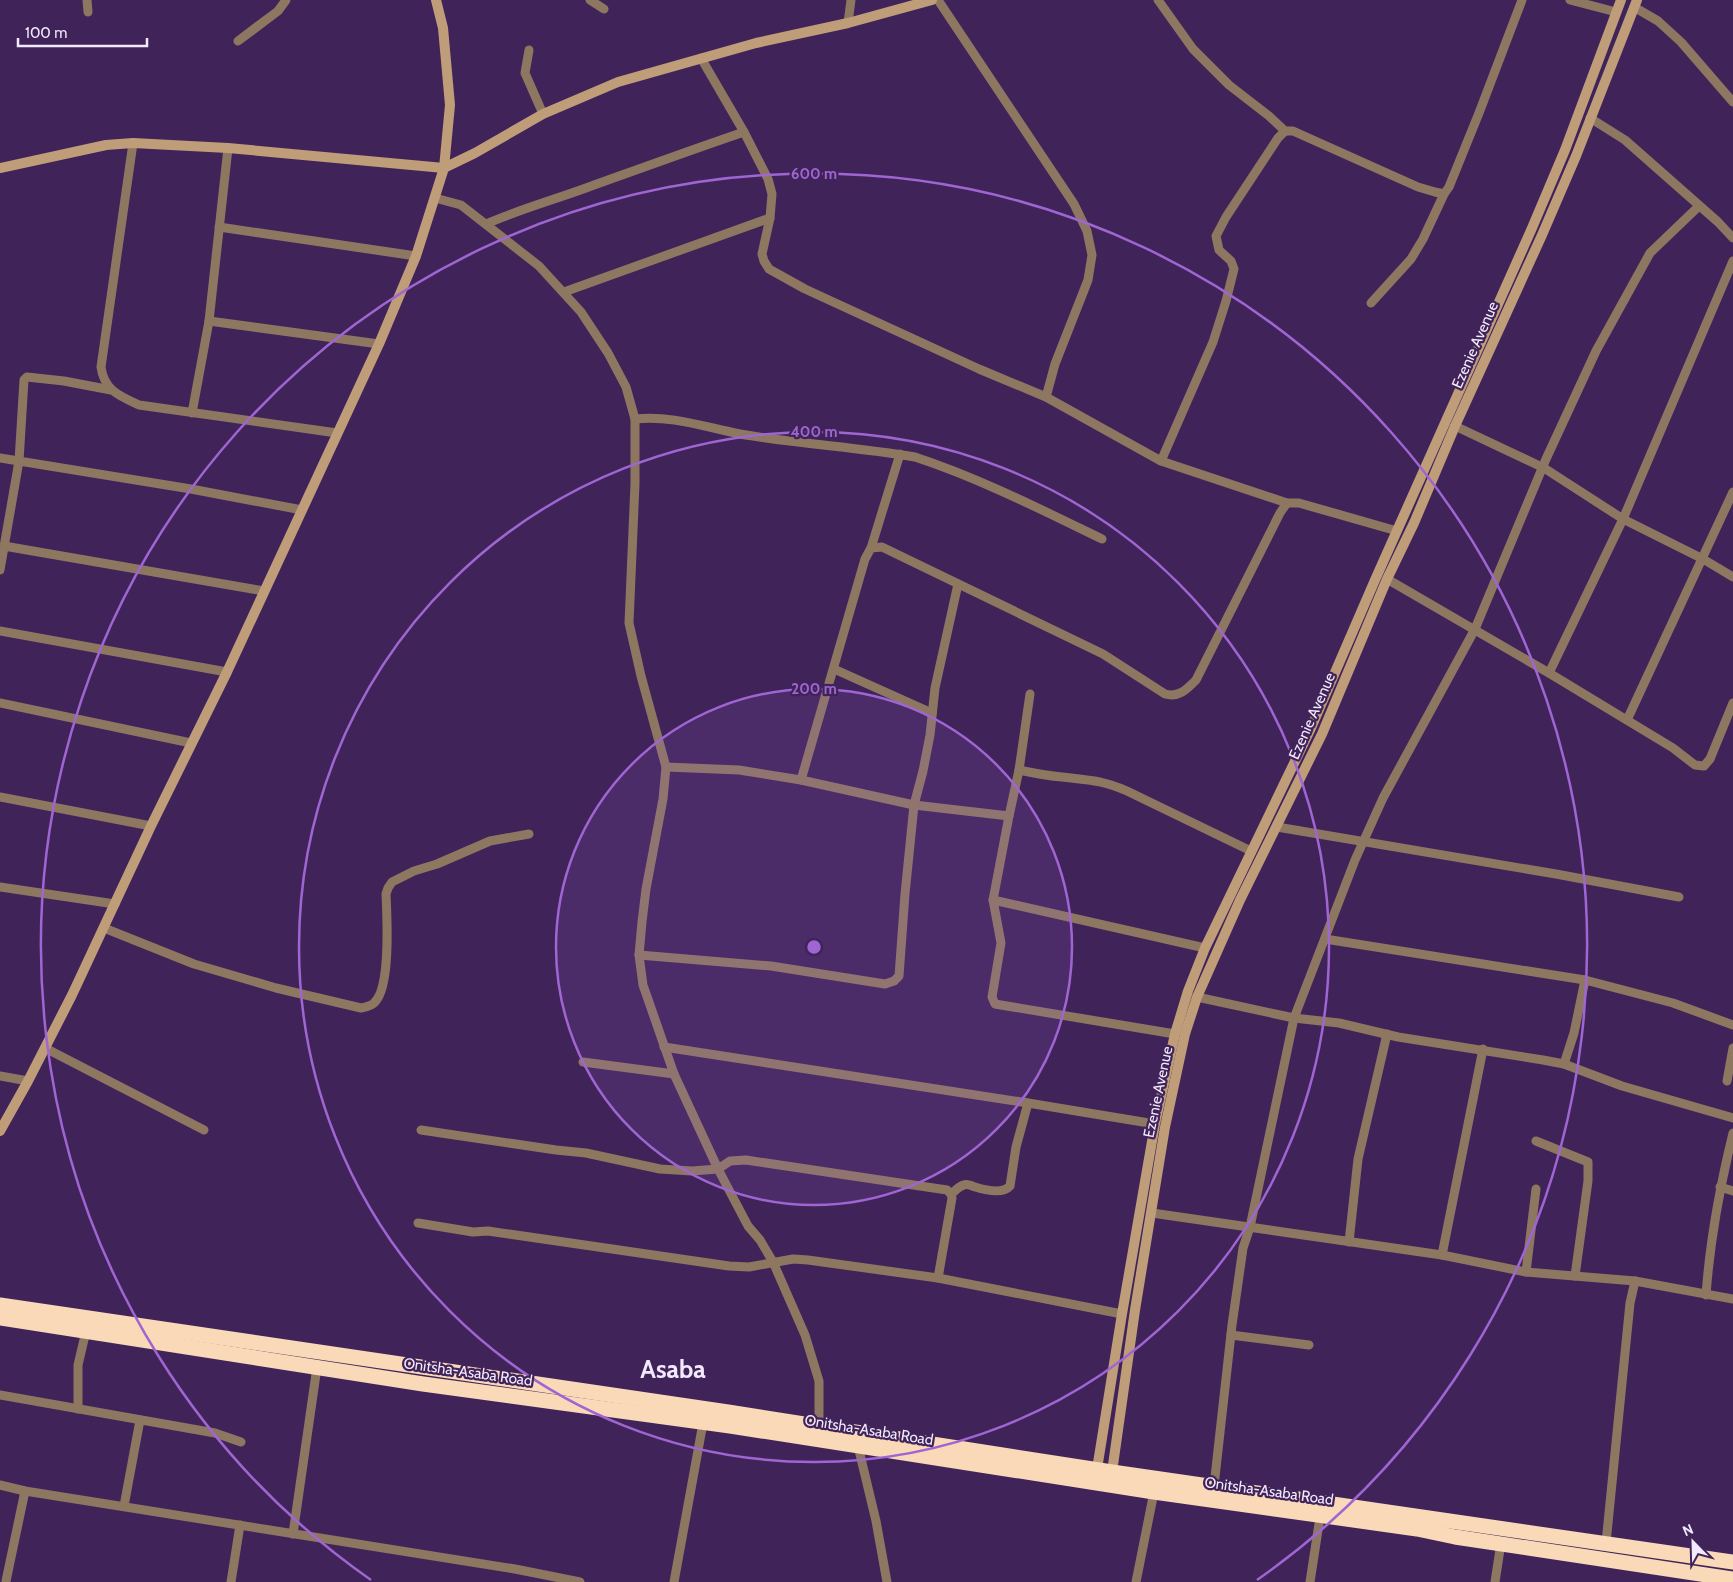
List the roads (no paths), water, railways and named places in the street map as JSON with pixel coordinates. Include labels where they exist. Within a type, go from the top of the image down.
[{"type":"highway","points":[[0,1305],[1733,1562]]},
{"type":"highway","name":"Onitsha-Asaba Road","points":[[0,1318],[423,1384],[730,1426],[1320,1517],[1417,1529],[1455,1537],[1651,1567],[1713,1579],[1733,1579]]},
{"type":"highway","points":[[513,1381],[515,1397]]},
{"type":"highway","points":[[1648,1550],[1651,1567]]},
{"type":"street","points":[[87,0],[88,12]]},
{"type":"street","points":[[238,41],[278,11],[286,0]]},
{"type":"street","points":[[0,1131],[45,1048],[227,672],[379,344],[416,256],[444,168],[450,105],[443,28],[436,0]]},
{"type":"street","points":[[590,0],[604,9]]},
{"type":"street","points":[[848,23],[852,0]]},
{"type":"street","points":[[1158,0],[1193,48],[1211,67],[1229,85],[1270,116],[1285,131],[1293,131],[1418,187],[1444,194]]},
{"type":"street","points":[[1372,303],[1411,259],[1423,239],[1448,187],[1479,113],[1522,0]]},
{"type":"street","points":[[1570,0],[1616,12]]},
{"type":"street","name":"Ezenie Avenue","points":[[1105,1470],[1122,1314],[1155,1124],[1175,1034],[1188,991],[1205,948],[1311,728],[1546,195],[1582,106],[1621,0]]},
{"type":"street","points":[[0,168],[106,145],[133,143],[228,148],[444,168],[475,153],[543,114],[618,82],[701,58],[931,1],[1074,204],[1088,232],[1092,255],[1088,280],[1055,364],[1046,397]]},
{"type":"street","points":[[1636,3],[1681,42],[1733,102]]},
{"type":"street","name":"Ezenie Avenue","points":[[1105,1470],[1152,1213],[1165,1127],[1185,1034],[1197,997],[1221,942],[1322,734],[1387,579],[1414,523],[1455,426],[1557,200],[1636,3]]},
{"type":"street","points":[[529,50],[525,73],[543,114]]},
{"type":"street","points":[[701,58],[744,132],[768,179],[772,194],[770,218],[762,254],[769,269],[805,289],[1046,397],[1161,462],[1287,503],[1299,503],[1397,531]]},
{"type":"street","points":[[1590,118],[1625,140],[1718,222],[1733,238]]},
{"type":"street","points":[[1161,462],[1213,342],[1234,269],[1231,261],[1219,250],[1216,236],[1226,217],[1278,138],[1285,131]]},
{"type":"street","points":[[486,224],[673,155],[744,132]]},
{"type":"street","points":[[111,390],[102,378],[100,367],[133,143]]},
{"type":"street","points":[[192,413],[209,321],[228,148]]},
{"type":"street","points":[[1546,195],[1557,200]]},
{"type":"street","points":[[435,198],[461,205],[539,266],[581,312],[608,353],[626,388],[635,419],[635,484],[629,623],[641,676],[666,767],[663,799],[646,889],[639,955],[643,985],[674,1074],[718,1169],[748,1226],[773,1262],[792,1302],[805,1335],[819,1381],[819,1427]]},
{"type":"street","points":[[1214,1486],[1231,1335],[1244,1248],[1294,1018],[1355,860],[1383,798],[1474,629],[1596,351],[1650,253],[1699,206]]},
{"type":"street","points":[[564,292],[770,218]]},
{"type":"street","points":[[219,227],[416,256]]},
{"type":"street","points":[[1549,673],[1623,519],[1733,261]]},
{"type":"street","points":[[209,321],[379,344]]},
{"type":"street","points":[[1473,360],[1484,364]]},
{"type":"street","points":[[0,570],[19,461],[24,380],[27,377],[64,381],[111,390],[139,405],[337,433]]},
{"type":"street","points":[[635,419],[652,417],[676,419],[740,434],[914,457],[937,464],[1020,499],[1102,539]]},
{"type":"street","points":[[1455,426],[1544,468],[1623,519],[1733,576]]},
{"type":"street","points":[[801,780],[865,559],[871,548],[900,454]]},
{"type":"street","points":[[0,458],[191,489],[302,510]]},
{"type":"street","points":[[1627,720],[1733,492]]},
{"type":"street","points":[[871,548],[882,547],[1103,654],[1171,696],[1186,691],[1196,680],[1280,513],[1287,503]]},
{"type":"street","points":[[4,546],[264,590]]},
{"type":"street","points":[[1387,579],[1627,720],[1673,748],[1695,765],[1704,766],[1710,759],[1733,703]]},
{"type":"street","points":[[639,955],[771,966],[885,984],[894,981],[899,976],[914,805],[930,735],[935,688],[958,584]]},
{"type":"street","points":[[0,631],[227,672]]},
{"type":"street","points":[[834,669],[932,713]]},
{"type":"street","points":[[1030,694],[1018,770],[993,900],[1001,943],[992,997],[995,1004],[1175,1034]]},
{"type":"street","points":[[0,703],[191,743]]},
{"type":"street","points":[[666,767],[739,770],[801,780],[914,805],[1009,816]]},
{"type":"street","points":[[1018,770],[1109,783],[1251,851]]},
{"type":"street","points":[[1283,785],[1295,790]]},
{"type":"street","points":[[0,797],[151,826]]},
{"type":"street","points":[[1277,827],[1556,874],[1679,897]]},
{"type":"street","points":[[104,928],[203,967],[276,988],[361,1008],[368,1007],[375,1003],[380,994],[386,962],[386,894],[392,882],[414,871],[437,864],[490,841],[529,834]]},
{"type":"street","points":[[0,887],[115,904]]},
{"type":"street","points":[[993,900],[1205,948]]},
{"type":"street","points":[[1324,940],[1585,980],[1674,1003],[1733,1025]]},
{"type":"street","points":[[1564,1064],[1574,1033],[1585,980]]},
{"type":"street","points":[[1197,997],[1294,1018],[1348,1025],[1452,1046],[1483,1049],[1564,1064],[1622,1086],[1733,1118]]},
{"type":"street","points":[[1349,1242],[1358,1159],[1387,1034]]},
{"type":"street","points":[[664,1047],[1155,1124]]},
{"type":"street","points":[[45,1048],[204,1130]]},
{"type":"street","points":[[1726,1080],[1733,1048]]},
{"type":"street","points":[[1442,1255],[1483,1049]]},
{"type":"street","points":[[583,1062],[674,1074]]},
{"type":"street","points":[[0,1076],[28,1082]]},
{"type":"street","points":[[951,1194],[967,1184],[976,1188],[1005,1191],[1008,1189],[1028,1103]]},
{"type":"street","points":[[421,1130],[586,1153],[660,1168],[692,1171],[718,1169],[730,1161],[746,1160],[942,1189],[951,1194]]},
{"type":"street","points":[[1706,1295],[1710,1247],[1720,1187],[1733,1133]]},
{"type":"street","points":[[1536,1141],[1588,1162],[1588,1181],[1575,1276]]},
{"type":"street","points":[[1720,1187],[1733,1191]]},
{"type":"street","points":[[1526,1272],[1536,1189]]},
{"type":"street","points":[[938,1278],[952,1198],[951,1194]]},
{"type":"street","points":[[1152,1213],[1442,1255],[1526,1272],[1635,1280],[1733,1299]]},
{"type":"street","points":[[418,1222],[473,1232],[488,1231],[729,1266],[749,1267],[793,1258],[938,1278],[1122,1314]]},
{"type":"street","points":[[1606,1544],[1630,1302],[1635,1280]]},
{"type":"street","points":[[78,1409],[78,1365],[86,1331]]},
{"type":"street","points":[[1231,1335],[1309,1345]]},
{"type":"street","points":[[293,1534],[317,1367]]},
{"type":"street","points":[[0,1395],[215,1433],[241,1442]]},
{"type":"street","points":[[124,1506],[140,1420]]},
{"type":"street","points":[[674,1582],[703,1423]]},
{"type":"street","points":[[858,1446],[876,1521],[887,1582]]},
{"type":"street","points":[[0,1485],[515,1569],[580,1582]]},
{"type":"street","points":[[6,1581],[24,1490]]},
{"type":"street","points":[[1136,1582],[1154,1492]]},
{"type":"street","points":[[1310,1582],[1320,1517]]},
{"type":"street","points":[[231,1582],[240,1525]]},
{"type":"street","points":[[1495,1582],[1500,1543]]},
{"type":"district","name":"Asaba","points":[[673,1369]]}]
